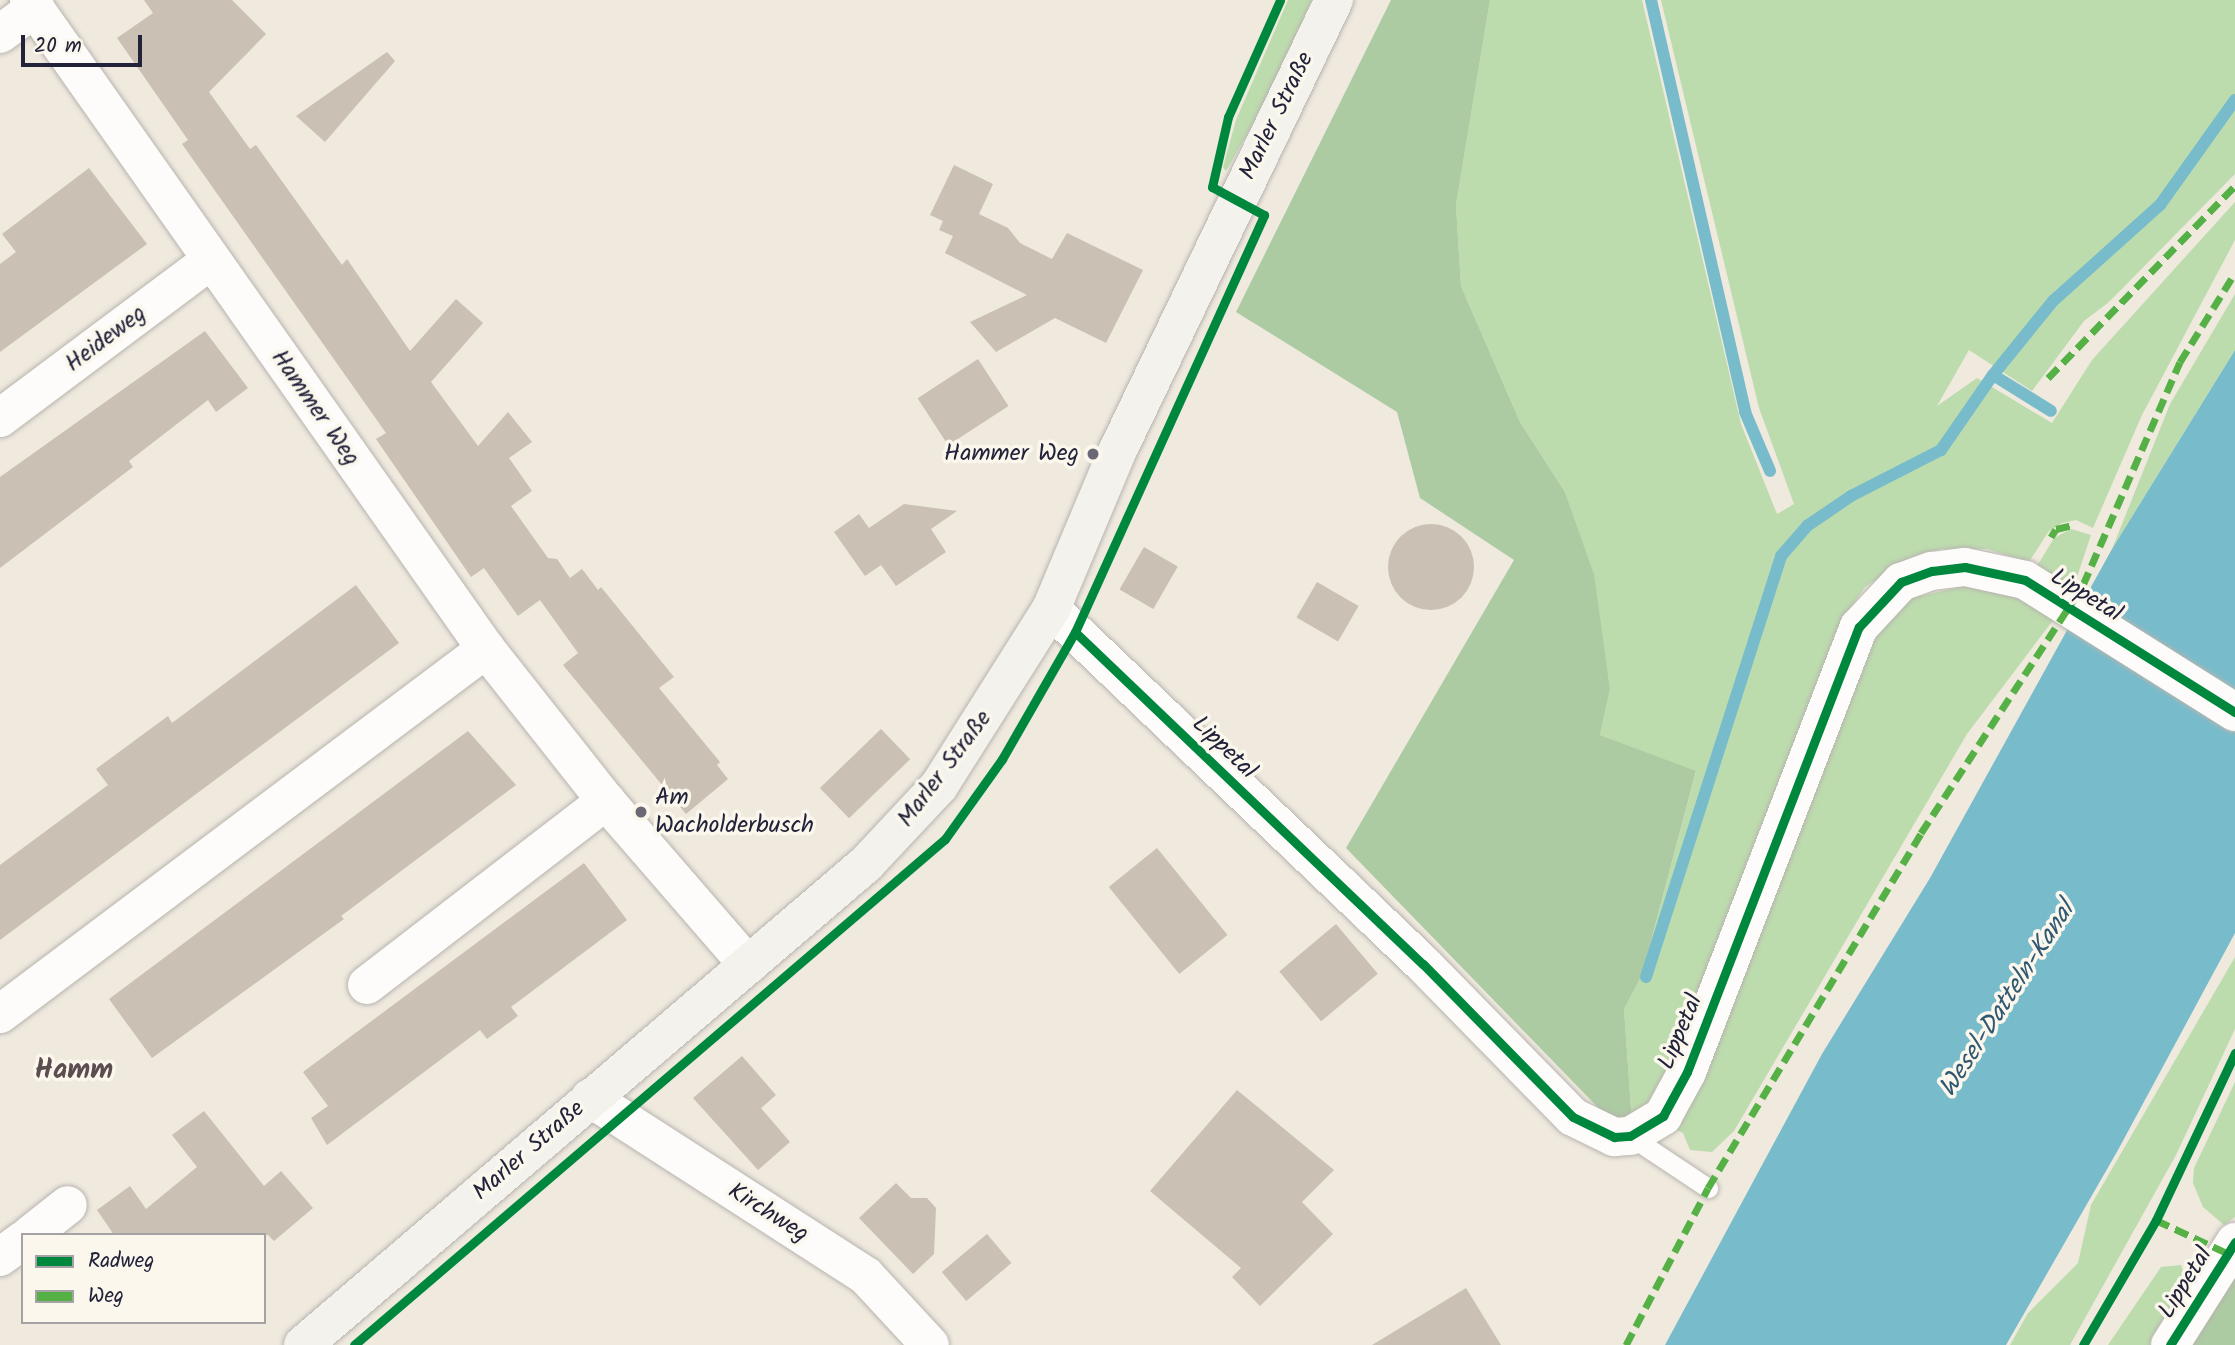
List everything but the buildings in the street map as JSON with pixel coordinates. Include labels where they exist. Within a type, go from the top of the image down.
[{"type":"main road","name":"Marler Straße","points":[[303,1345],[748,965],[905,827],[979,728],[1051,609],[1116,454],[1334,0]]},
{"type":"street","name":"Hammer Weg","points":[[0,34],[32,4],[486,649],[606,801],[748,965]]},
{"type":"street","name":"Heideweg","points":[[0,418],[211,260]]},
{"type":"street","name":"Lippetal","points":[[1051,609],[1423,964],[1573,1117],[1600,1134],[1630,1136],[1662,1116],[1687,1072],[1865,619],[1901,582],[1948,568],[1996,571],[2025,580],[2235,712]]},
{"type":"street","points":[[0,1014],[486,649]]},
{"type":"street","points":[[367,985],[606,801]]},
{"type":"street","name":"Kirchweg","points":[[590,1098],[866,1276],[930,1345]]},
{"type":"street","points":[[33,1233],[68,1205]]},
{"type":"street","points":[[0,1257],[21,1241]]},
{"type":"street","name":"Lippetal","points":[[2170,1345],[2235,1242]]},
{"type":"lane","points":[[1630,1136],[1708,1188]]},
{"type":"green space","points":[[1288,0],[1312,0],[1262,108],[1226,171],[1223,167],[1236,120]]},
{"type":"green space","points":[[1391,0],[1490,0],[1456,205],[1461,286],[1520,422],[1565,492],[1594,574],[1610,689],[1600,735],[1696,771],[1642,975],[1624,1009],[1632,1123],[1612,1122],[1346,848],[1514,560],[1420,498],[1397,412],[1236,312]]},
{"type":"green space","points":[[1490,0],[1642,0],[1741,424],[1777,514],[1794,504],[1759,408],[1661,0],[2235,0],[2235,174],[2109,302],[2084,321],[2032,391],[1969,350],[1937,406],[1977,378],[2052,423],[2092,360],[2235,202],[2235,240],[2142,415],[2093,528],[2076,520],[2062,523],[2049,531],[2029,562],[1987,549],[1941,549],[1909,558],[1865,587],[1844,617],[1659,1099],[1632,1123],[1624,1009],[1642,975],[1696,772],[1600,735],[1610,689],[1592,569],[1565,492],[1520,422],[1461,286],[1456,205]]},
{"type":"green space","points":[[2235,294],[2235,350],[2112,549],[2170,404]]},
{"type":"green space","points":[[2071,529],[2091,535],[2073,589],[2036,568],[2054,538]]},
{"type":"green space","points":[[1964,586],[2019,595],[2054,619],[1967,734],[1734,1131],[1712,1152],[1690,1150],[1683,1133],[1669,1126],[1874,641],[1889,617],[1912,598]]},
{"type":"green space","points":[[2235,957],[2235,1029],[2176,1155],[2070,1345],[2010,1345],[2028,1313],[2078,1263],[2091,1205]]},
{"type":"green space","points":[[2235,1082],[2235,1217],[2224,1225],[2203,1207],[2193,1183],[2194,1168]]},
{"type":"green space","points":[[2181,1265],[2186,1278],[2151,1345],[2108,1345],[2161,1267]]},
{"type":"green space","points":[[2235,1271],[2235,1345],[2188,1345]]},
{"type":"water","name":"Wesel-Datteln-Kanal","points":[[2235,350],[2235,933],[2118,1150],[2006,1345],[1665,1345],[1822,1054],[1930,878],[2112,549]]},
{"type":"waterway","points":[[1651,0],[1745,412],[1770,471]]},
{"type":"waterway","points":[[1993,375],[2053,301],[2160,205],[2235,100]]},
{"type":"waterway","points":[[1646,977],[1781,556],[1807,526],[1851,496],[1941,450],[1993,375],[2051,411]]},
{"type":"marked path","points":[[2048,378],[2235,186]]},
{"type":"marked path","points":[[1626,1345],[1708,1188],[1921,833],[2083,585],[2180,362],[2235,273]]},
{"type":"marked path","points":[[2051,537],[2056,529],[2073,525]]},
{"type":"marked path","points":[[2156,1220],[2227,1253]]},
{"type":"cycle path","points":[[354,1345],[945,839],[1002,759],[1075,632],[1264,215],[1212,187],[1228,117],[1280,0]]},
{"type":"cycle path","points":[[1075,632],[1423,964],[1573,1117],[1614,1137],[1630,1136],[1663,1116],[1687,1072],[1859,627],[1901,582],[1932,571],[1965,567],[2025,580],[2235,712]]},
{"type":"cycle path","points":[[2083,1345],[2156,1220],[2235,1053]]},
{"type":"cycle path","points":[[2170,1345],[2235,1242]]},
{"type":"place","name":"Hammer Weg","points":[[1093,454]]},
{"type":"place","name":"Am Wacholderbusch","points":[[641,812]]},
{"type":"district","name":"Hamm","points":[[74,1071]]}]
